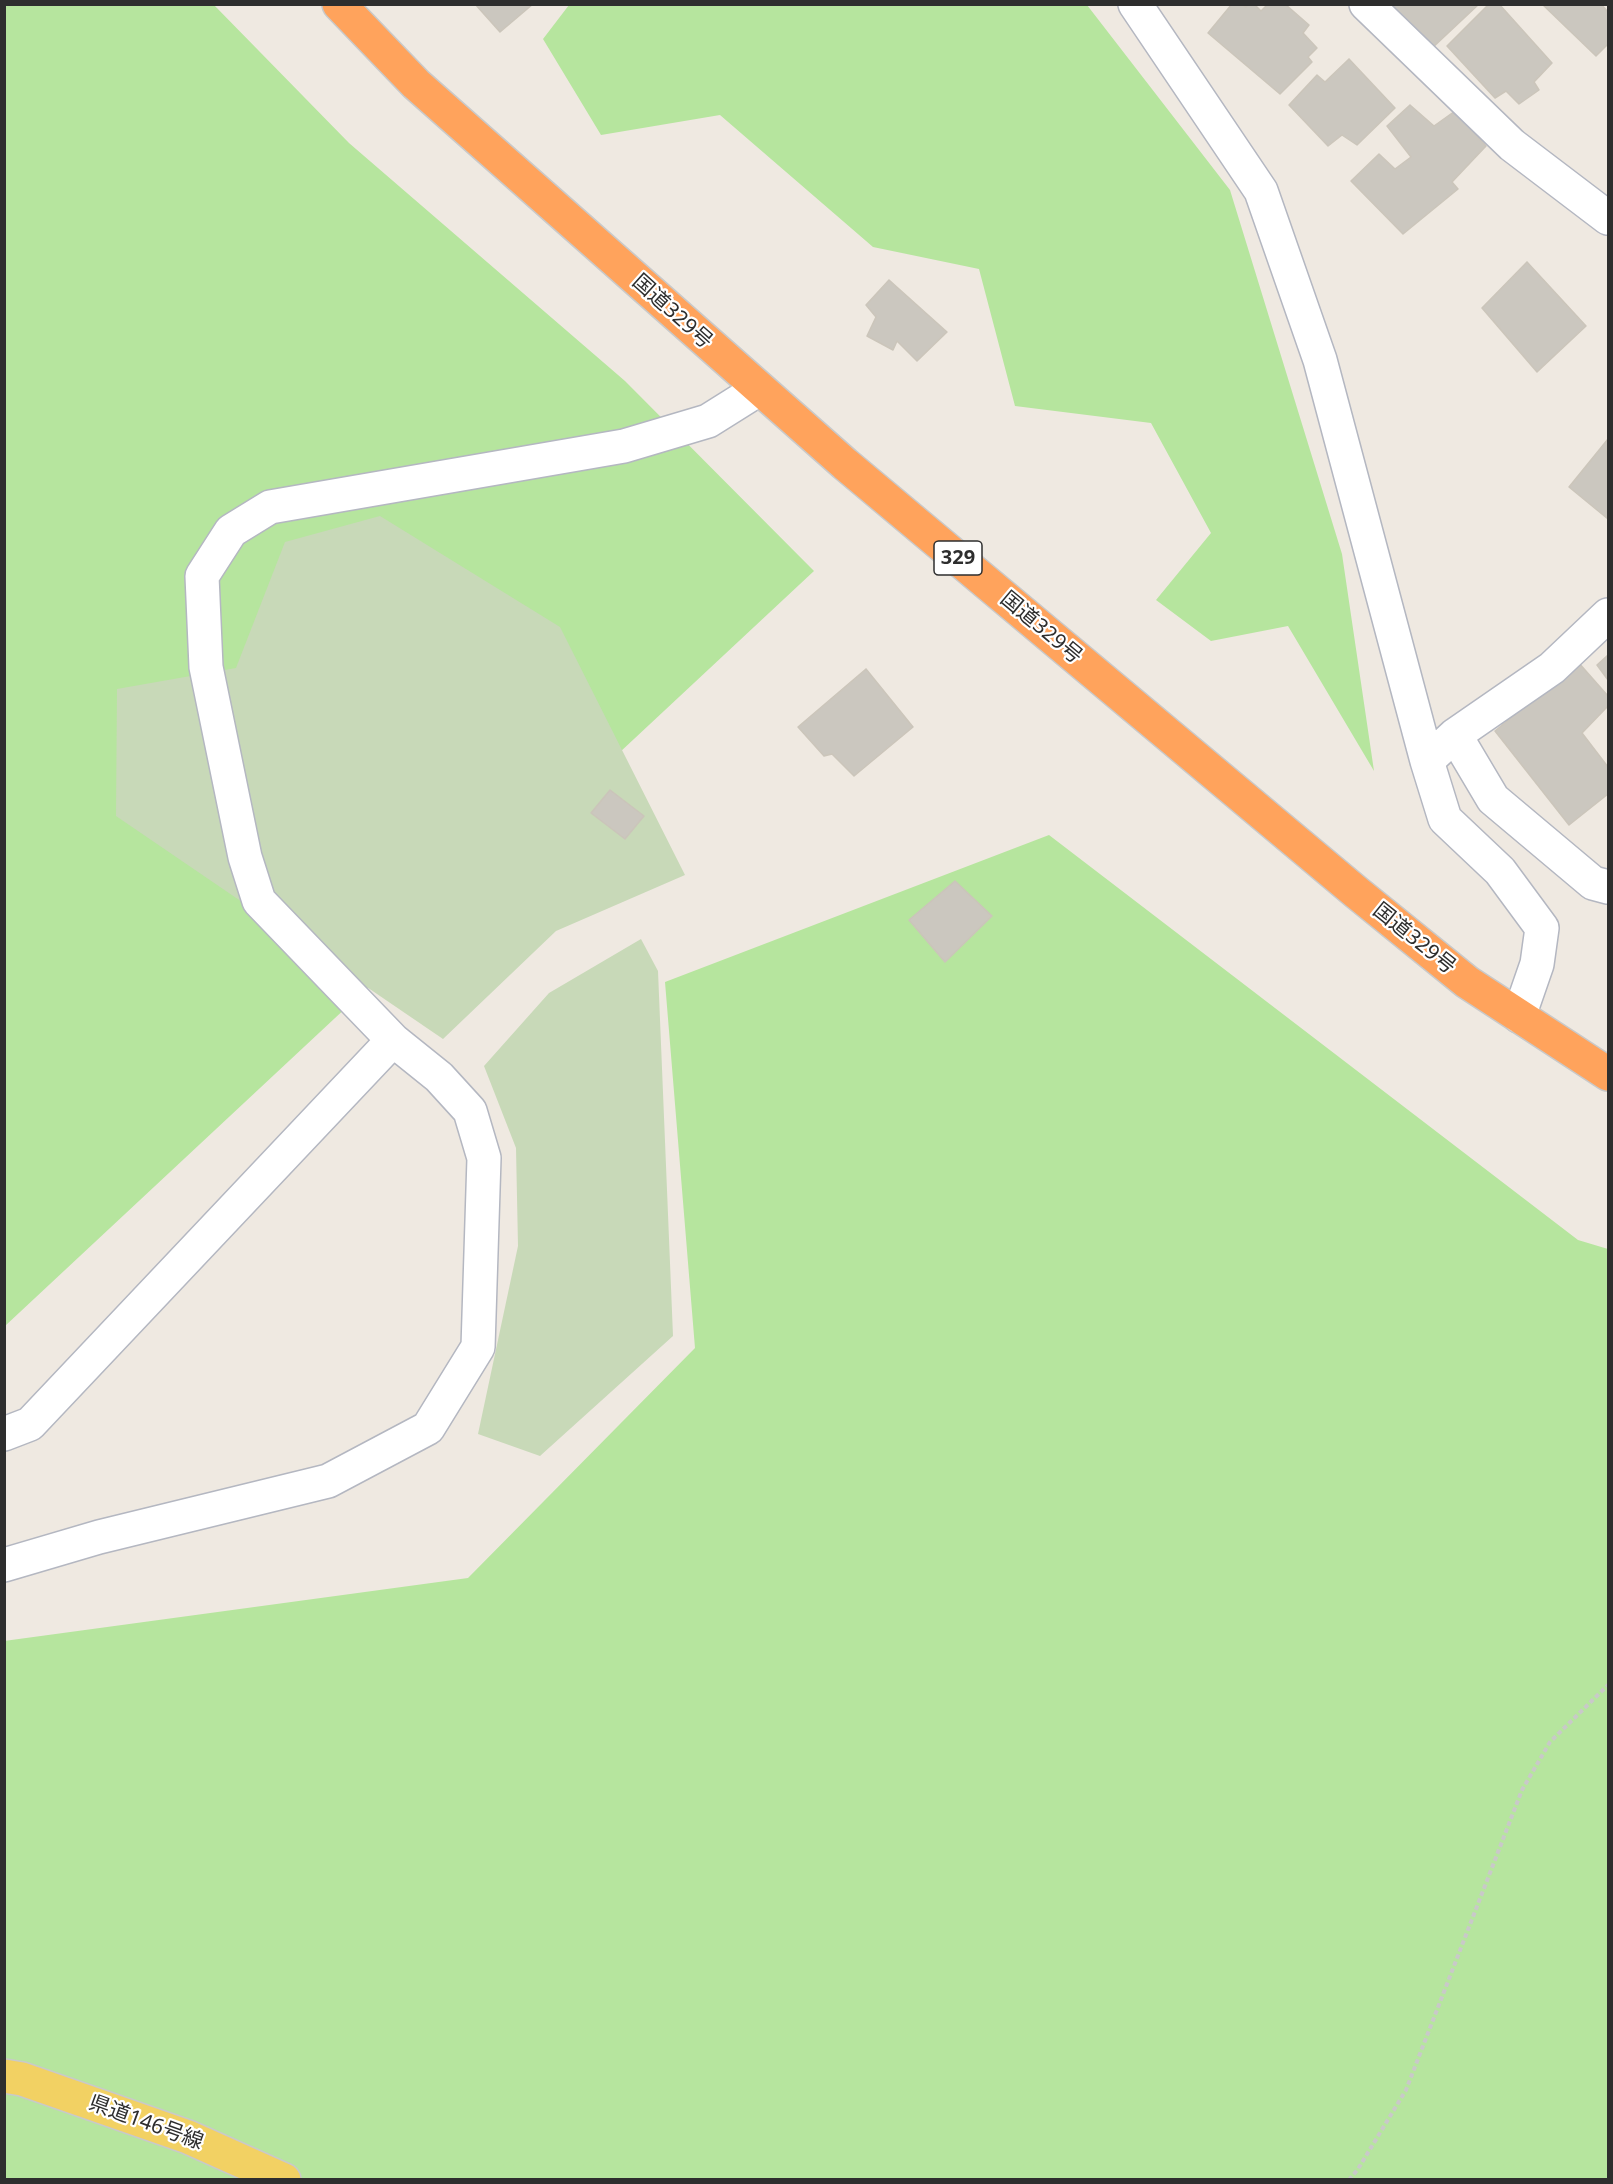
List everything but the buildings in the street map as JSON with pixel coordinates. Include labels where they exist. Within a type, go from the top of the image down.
[{"type":"highway","name":"国道329号","points":[[339,4],[416,84],[854,472],[1356,892],[1467,982],[1608,1074]]},
{"type":"main road","name":"県道146号線","points":[[4,2076],[22,2079],[188,2137],[284,2180]]},
{"type":"street","points":[[1135,4],[1261,191],[1320,360],[1427,761],[1445,819],[1500,871],[1542,928],[1537,964],[1519,1016]]},
{"type":"street","points":[[1366,4],[1512,145],[1608,218]]},
{"type":"street","points":[[4,1566],[99,1537],[328,1481],[428,1428],[478,1347],[484,1158],[470,1111],[439,1077],[393,1040],[259,902],[245,857],[206,667],[202,576],[231,531],[270,507],[624,446],[708,421],[759,389]]},
{"type":"street","points":[[1427,761],[1455,735],[1552,668],[1608,615]]},
{"type":"street","points":[[1455,735],[1494,799],[1593,883],[1608,887]]},
{"type":"street","points":[[4,1434],[30,1424],[393,1040]]},
{"type":"path","points":[[1349,2180],[1406,2090],[1522,1790],[1550,1742],[1608,1686]]},
{"type":"green space","points":[[5,5],[214,5],[349,143],[625,381],[814,571],[5,1326]]},
{"type":"green space","points":[[569,5],[1087,5],[1230,190],[1342,554],[1374,771],[1288,626],[1211,641],[1156,600],[1211,533],[1151,423],[1015,406],[979,269],[873,247],[720,115],[601,135],[543,39]]},
{"type":"green space","points":[[380,516],[560,627],[685,875],[556,931],[443,1039],[116,816],[117,689],[236,668],[285,542]]},
{"type":"green space","points":[[1049,835],[1578,1240],[1608,1249],[1608,2179],[5,2179],[4,1641],[468,1578],[695,1348],[665,982]]},
{"type":"green space","points":[[641,939],[658,971],[673,1336],[540,1456],[478,1434],[518,1246],[516,1148],[484,1066],[549,993]]}]
